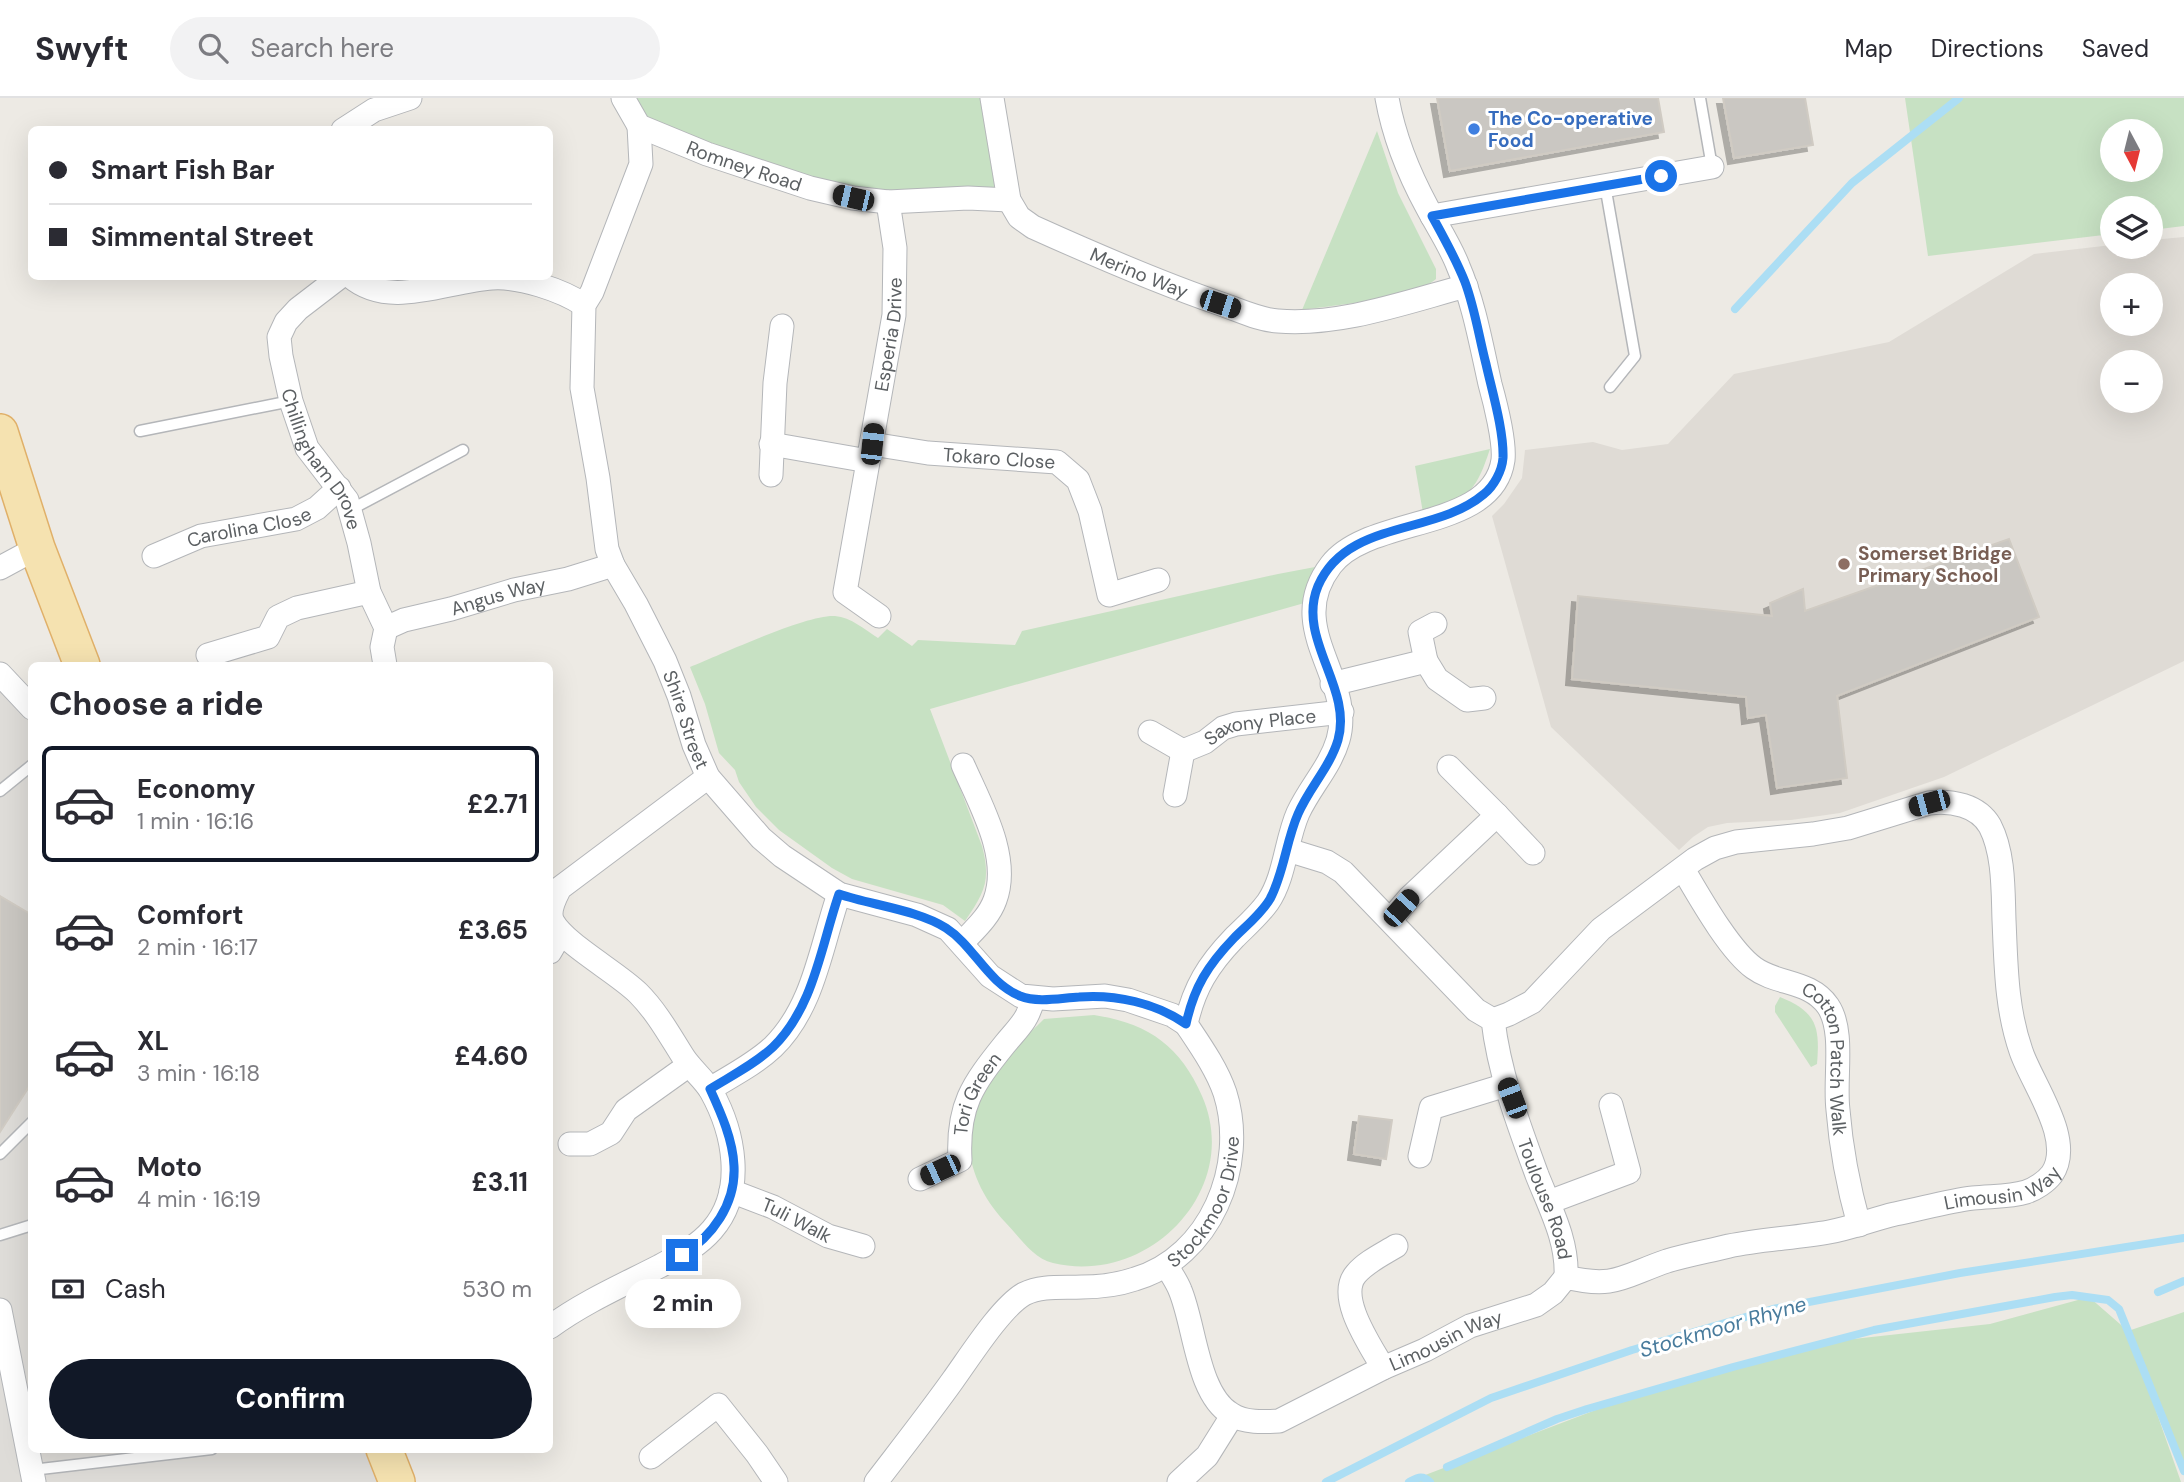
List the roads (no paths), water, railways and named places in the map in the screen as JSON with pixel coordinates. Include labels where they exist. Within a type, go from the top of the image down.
[{"type":"main road","points":[[0,432],[37,548],[81,662]]},
{"type":"main road","points":[[386,1453],[397,1482]]},
{"type":"street","points":[[347,126],[372,104],[410,98]]},
{"type":"street","points":[[623,98],[639,126]]},
{"type":"street","points":[[992,98],[1009,200]]},
{"type":"street","points":[[1186,1024],[1191,998],[1204,974],[1216,957],[1270,900],[1297,815],[1326,767],[1337,741],[1342,712],[1317,641],[1313,607],[1318,587],[1331,564],[1348,549],[1363,541],[1470,504],[1492,486],[1503,460],[1495,403],[1466,286],[1402,155],[1387,98]]},
{"type":"street","name":"Romney Road","points":[[639,126],[707,154],[810,188],[853,198],[888,202],[968,198],[1009,200]]},
{"type":"street","name":"Shire Street","points":[[639,126],[641,164],[592,292],[584,305],[582,388],[607,549],[612,565],[636,604],[665,662],[708,777],[761,838],[782,856],[839,894],[933,921],[948,929],[990,976],[1021,996],[1033,999],[1105,996],[1128,1000],[1172,1015],[1186,1024]]},
{"type":"street","points":[[1432,216],[1712,167]]},
{"type":"street","name":"Merino Way","points":[[1009,200],[1019,217],[1033,227],[1157,281],[1274,321],[1357,314],[1466,286]]},
{"type":"street","name":"Esperia Drive","points":[[878,616],[845,592],[894,315],[895,248],[888,202]]},
{"type":"street","name":"Chillingham Drove","points":[[336,280],[286,322],[279,337],[291,401],[307,448],[347,500],[369,592],[386,628],[382,647],[384,662]]},
{"type":"street","points":[[356,280],[382,292],[400,293],[481,280]]},
{"type":"street","points":[[518,280],[568,294],[584,305]]},
{"type":"street","points":[[771,475],[775,383],[782,326]]},
{"type":"street","points":[[771,444],[870,453]]},
{"type":"street","name":"Tokaro Close","points":[[870,453],[928,453],[1057,462],[1078,480],[1090,511],[1110,595],[1158,580]]},
{"type":"street","name":"Carolina Close","points":[[154,556],[201,536],[296,519],[317,508],[339,488]]},
{"type":"street","points":[[0,568],[37,548]]},
{"type":"street","name":"Angus Way","points":[[386,628],[404,620],[514,590],[568,579],[612,565]]},
{"type":"street","points":[[208,654],[268,637],[278,617],[297,608],[369,592]]},
{"type":"street","points":[[1435,624],[1420,632],[1426,661],[1437,679],[1467,700],[1484,698]]},
{"type":"street","points":[[1332,684],[1426,661]]},
{"type":"street","points":[[0,674],[28,705]]},
{"type":"street","name":"Saxony Place","points":[[1183,751],[1205,742],[1223,728],[1236,724],[1342,712]]},
{"type":"street","name":"Saxony Place","points":[[1150,732],[1183,751]]},
{"type":"street","name":"Saxony Place","points":[[1175,795],[1183,751]]},
{"type":"street","points":[[962,943],[991,909],[998,887],[999,869],[992,836],[963,765]]},
{"type":"street","points":[[1449,766],[1533,853]]},
{"type":"street","points":[[553,901],[560,888],[708,777]]},
{"type":"street","name":"Limousin Way","points":[[1232,1416],[1260,1422],[1279,1421],[1488,1319],[1536,1305],[1553,1293],[1566,1277],[1590,1283],[1616,1282],[1668,1261],[1732,1245],[1820,1234],[1944,1202],[2026,1192],[2051,1175],[2058,1161],[2059,1145],[2053,1125],[2022,1054],[2010,1014],[2003,891],[1997,844],[1989,824],[1974,810],[1959,804],[1929,803],[1848,828],[1736,842],[1715,848],[1601,929],[1532,1002],[1493,1020]]},
{"type":"street","points":[[1391,919],[1410,897],[1497,815]]},
{"type":"street","points":[[1288,850],[1326,862],[1343,872],[1476,1010],[1493,1020]]},
{"type":"street","name":"Cotton Patch Walk","points":[[1682,869],[1744,959],[1765,975],[1800,984],[1819,996],[1835,1020],[1838,1036],[1838,1110],[1853,1204],[1859,1225]]},
{"type":"street","points":[[710,1089],[776,1044],[796,1016],[810,991],[839,894]]},
{"type":"street","points":[[553,1325],[582,1304],[621,1287],[698,1245],[715,1227],[732,1191],[734,1167],[729,1137],[710,1089],[689,1065],[656,1014],[639,994],[555,943]]},
{"type":"street","name":"Tori Green","points":[[920,1179],[960,1160],[960,1119],[967,1102],[987,1067],[1029,1015],[1033,999]]},
{"type":"street","name":"Toulouse Road","points":[[1493,1020],[1496,1047],[1506,1085],[1557,1224],[1567,1263],[1566,1277]]},
{"type":"street","name":"Stockmoor Drive","points":[[876,1482],[983,1337],[1023,1295],[1038,1289],[1109,1286],[1133,1280],[1167,1266],[1186,1249],[1212,1216],[1223,1191],[1231,1160],[1230,1115],[1224,1091],[1186,1024]]},
{"type":"street","points":[[570,1144],[590,1144],[611,1133],[626,1110],[689,1065]]},
{"type":"street","points":[[1420,1156],[1431,1108],[1506,1085]]},
{"type":"street","points":[[1549,1202],[1629,1172],[1611,1105]]},
{"type":"street","name":"Tuli Walk","points":[[732,1191],[773,1207],[828,1236],[863,1245]]},
{"type":"street","points":[[1383,1368],[1357,1320],[1350,1301],[1349,1288],[1354,1275],[1396,1246]]},
{"type":"street","points":[[1167,1266],[1180,1290],[1205,1379],[1232,1416],[1207,1455],[1179,1482]]},
{"type":"street","points":[[0,1310],[30,1478]]},
{"type":"street","points":[[651,1457],[718,1405],[776,1482]]},
{"type":"lane","points":[[1700,98],[1712,167]]},
{"type":"lane","points":[[1605,185],[1635,356],[1611,387]]},
{"type":"lane","points":[[140,431],[291,401]]},
{"type":"lane","points":[[350,510],[463,450]]},
{"type":"lane","points":[[0,791],[28,768]]},
{"type":"lane","points":[[0,1154],[28,1126]]},
{"type":"lane","points":[[0,1235],[28,1226]]},
{"type":"lane","points":[[30,1478],[187,1453]]},
{"type":"waterway","points":[[1735,309],[1852,183],[1959,98]]},
{"type":"waterway","name":"Stockmoor Rhyne","points":[[1326,1482],[1491,1398],[1632,1350],[1773,1309],[1960,1273],[2184,1238]]},
{"type":"waterway","points":[[2158,1292],[2184,1281]]},
{"type":"waterway","points":[[1447,1467],[1557,1419],[1733,1367],[1874,1330],[2072,1295],[2108,1300],[2119,1309],[2184,1471]]},
{"type":"waterway","points":[[1409,1482],[1422,1477],[1430,1482]]},
{"type":"place","name":"The Co-operative Food","points":[[1474,129]]},
{"type":"place","name":"Somerset Bridge Primary School","points":[[1844,564]]}]
